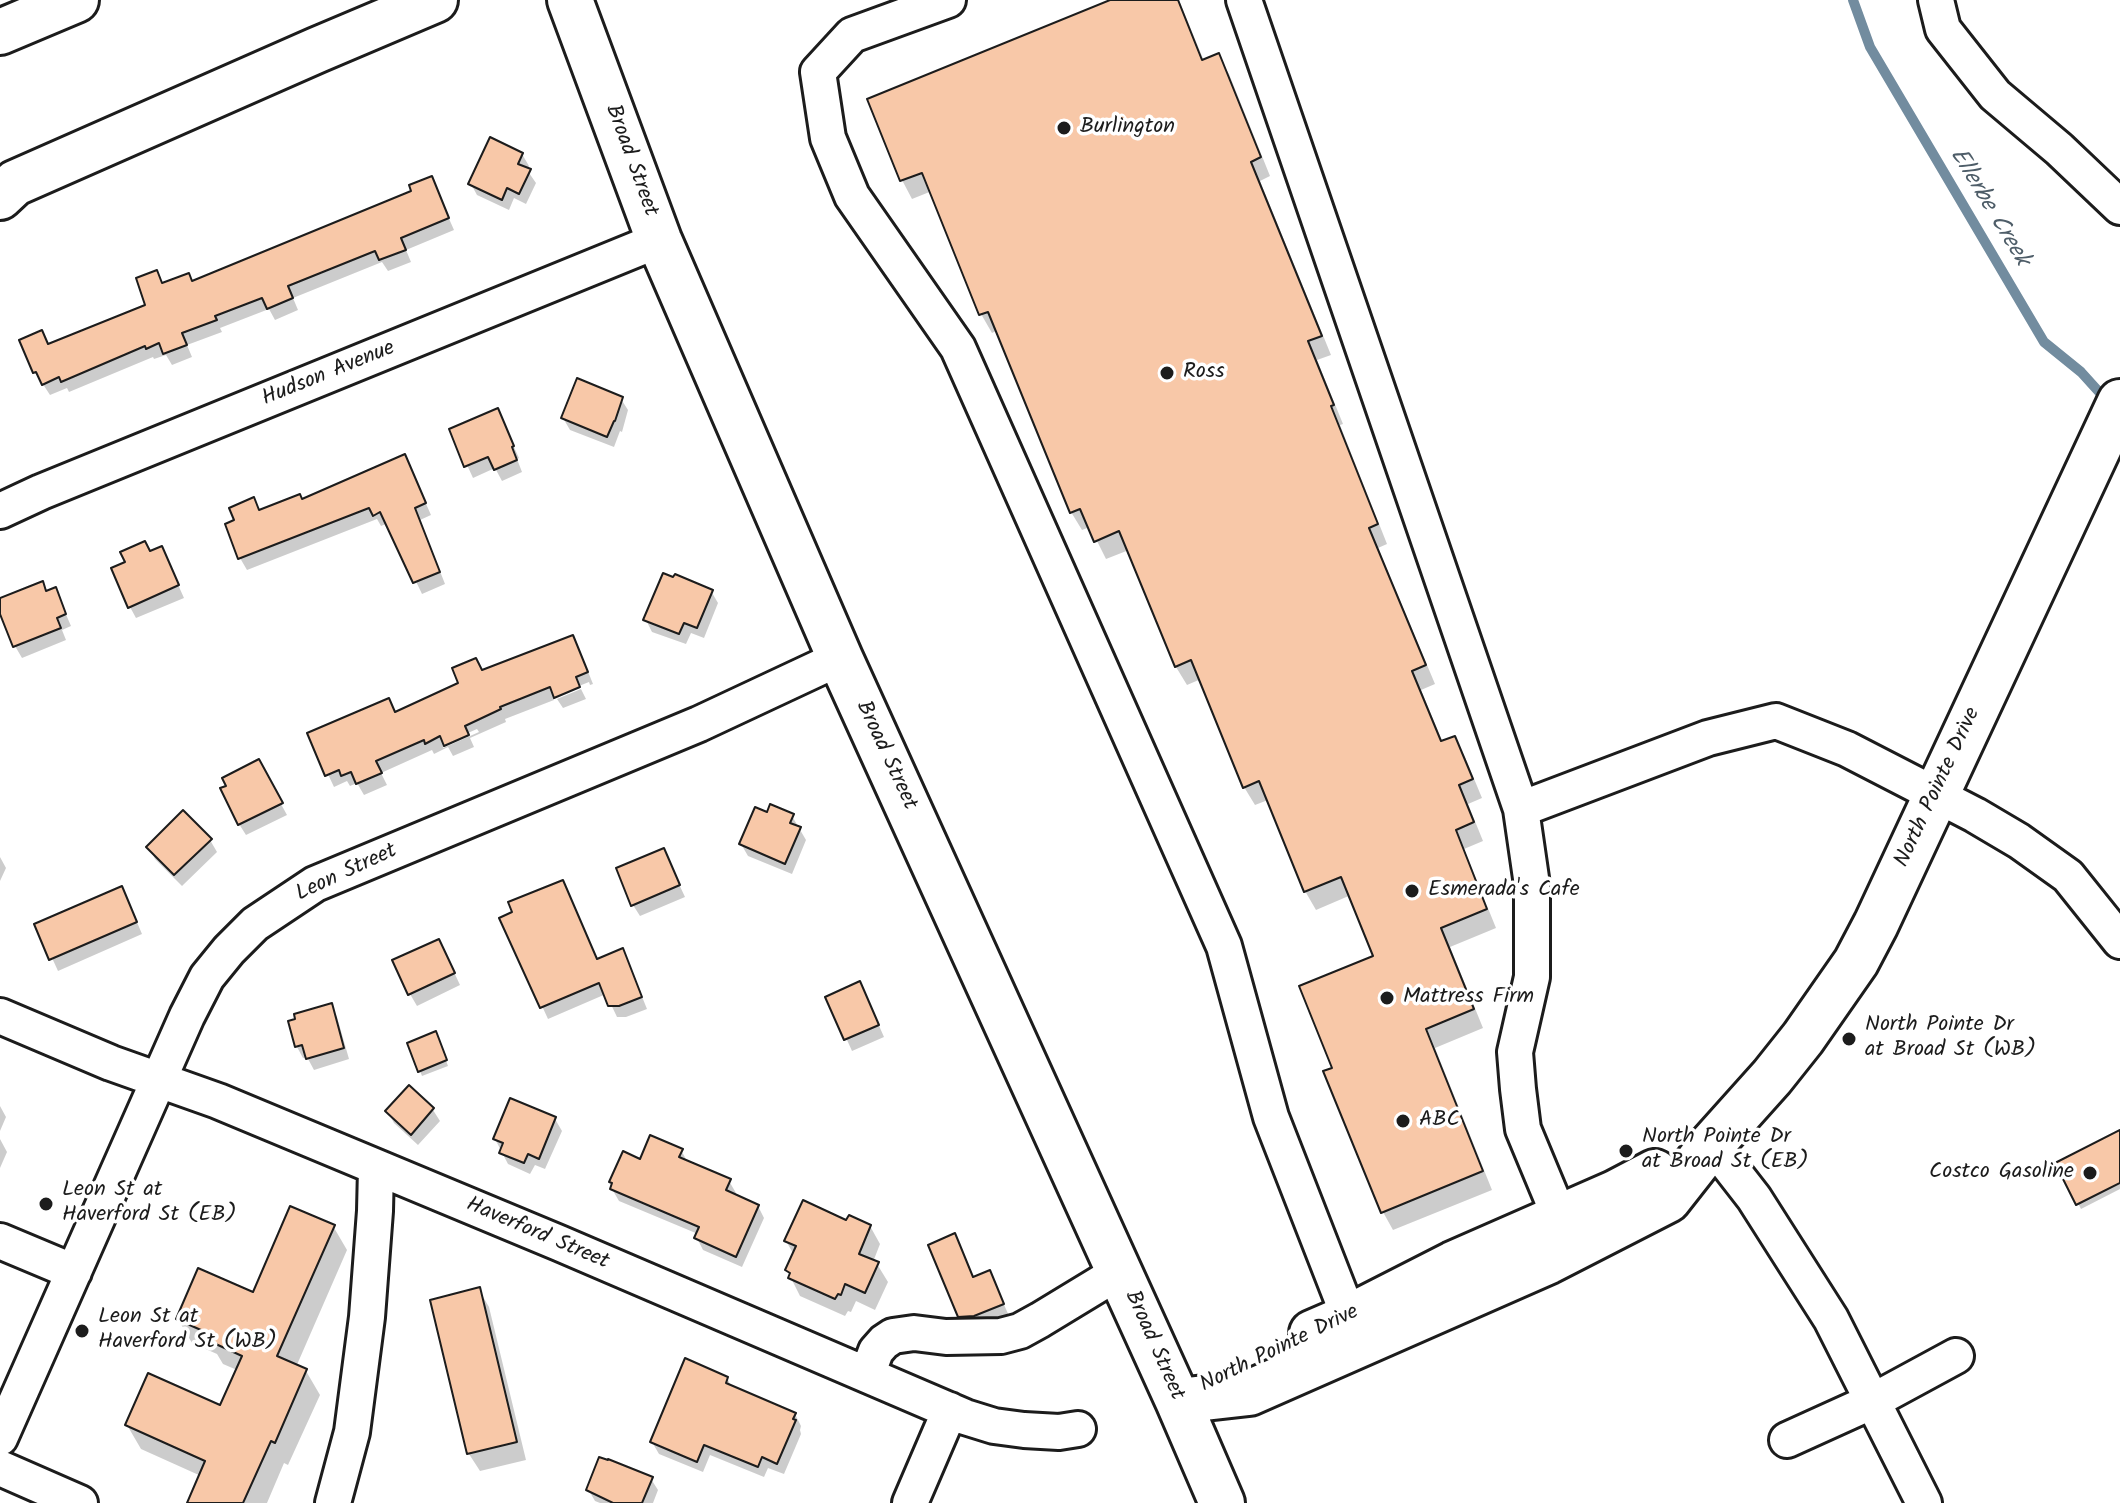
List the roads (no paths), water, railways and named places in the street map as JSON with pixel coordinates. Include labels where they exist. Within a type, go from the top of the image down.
[{"type":"main road","points":[[0,32],[76,0]]},
{"type":"main road","points":[[5,188],[435,0]]},
{"type":"main road","name":"Broad Street","points":[[576,14],[659,240],[840,658],[1222,1503]]},
{"type":"main road","name":"North Pointe Drive","points":[[1178,1401],[1249,1393],[1549,1261],[1668,1200],[1803,1038],[1856,962],[2120,402]]},
{"type":"main road","name":"North Pointe Drive","points":[[1178,1401],[1230,1369],[1349,1317],[1453,1264],[1615,1193],[1712,1144]]},
{"type":"street","points":[[948,0],[852,35],[818,72],[828,138],[852,196],[958,348],[1224,946],[1271,1117],[1349,1317]]},
{"type":"street","points":[[1244,0],[1521,809],[1532,885],[1532,977],[1515,1052],[1518,1089],[1523,1129],[1560,1218]]},
{"type":"street","points":[[1936,0],[1943,29],[1995,95],[2059,149],[2120,207]]},
{"type":"street","name":"Hudson Avenue","points":[[0,511],[659,240]]},
{"type":"street","name":"Leon Street","points":[[1,1434],[187,1016],[207,977],[255,924],[315,884],[699,724],[840,658]]},
{"type":"street","points":[[1521,809],[1708,738],[1776,721],[1847,749],[2019,841],[2068,876],[2120,941]]},
{"type":"street","name":"Haverford Street","points":[[0,1016],[111,1063],[218,1101],[950,1410],[994,1426],[1059,1432],[1078,1429]]},
{"type":"street","points":[[1712,1144],[1754,1198],[1831,1319],[1924,1503]]},
{"type":"street","points":[[333,1503],[352,1432],[367,1317],[376,1168]]},
{"type":"street","points":[[0,1241],[74,1272]]},
{"type":"street","points":[[867,1375],[876,1351],[893,1336],[914,1333],[979,1337],[1020,1331],[1119,1272]]},
{"type":"street","points":[[1787,1440],[1873,1401],[1956,1356]]},
{"type":"street","points":[[910,1503],[950,1410]]},
{"type":"street","points":[[0,1468],[80,1503]]},
{"type":"waterway","name":"Ellerbe Creek","points":[[1853,0],[1870,47],[2044,342],[2081,372],[2109,403]]},
{"type":"place","name":"Burlington","points":[[1064,128]]},
{"type":"place","name":"Ross","points":[[1167,373]]},
{"type":"place","name":"Esmerada's Cafe","points":[[1412,891]]},
{"type":"place","name":"Mattress Firm","points":[[1387,998]]},
{"type":"place","name":"North Pointe Dr at Broad St (WB)","points":[[1849,1039]]},
{"type":"place","name":"ABC","points":[[1403,1121]]},
{"type":"place","name":"North Pointe Dr at Broad St (EB)","points":[[1626,1151]]},
{"type":"place","name":"Costco Gasoline","points":[[2090,1173]]},
{"type":"place","name":"Leon St at Haverford St (EB)","points":[[46,1204]]},
{"type":"place","name":"Leon St at Haverford St (WB)","points":[[82,1331]]}]
